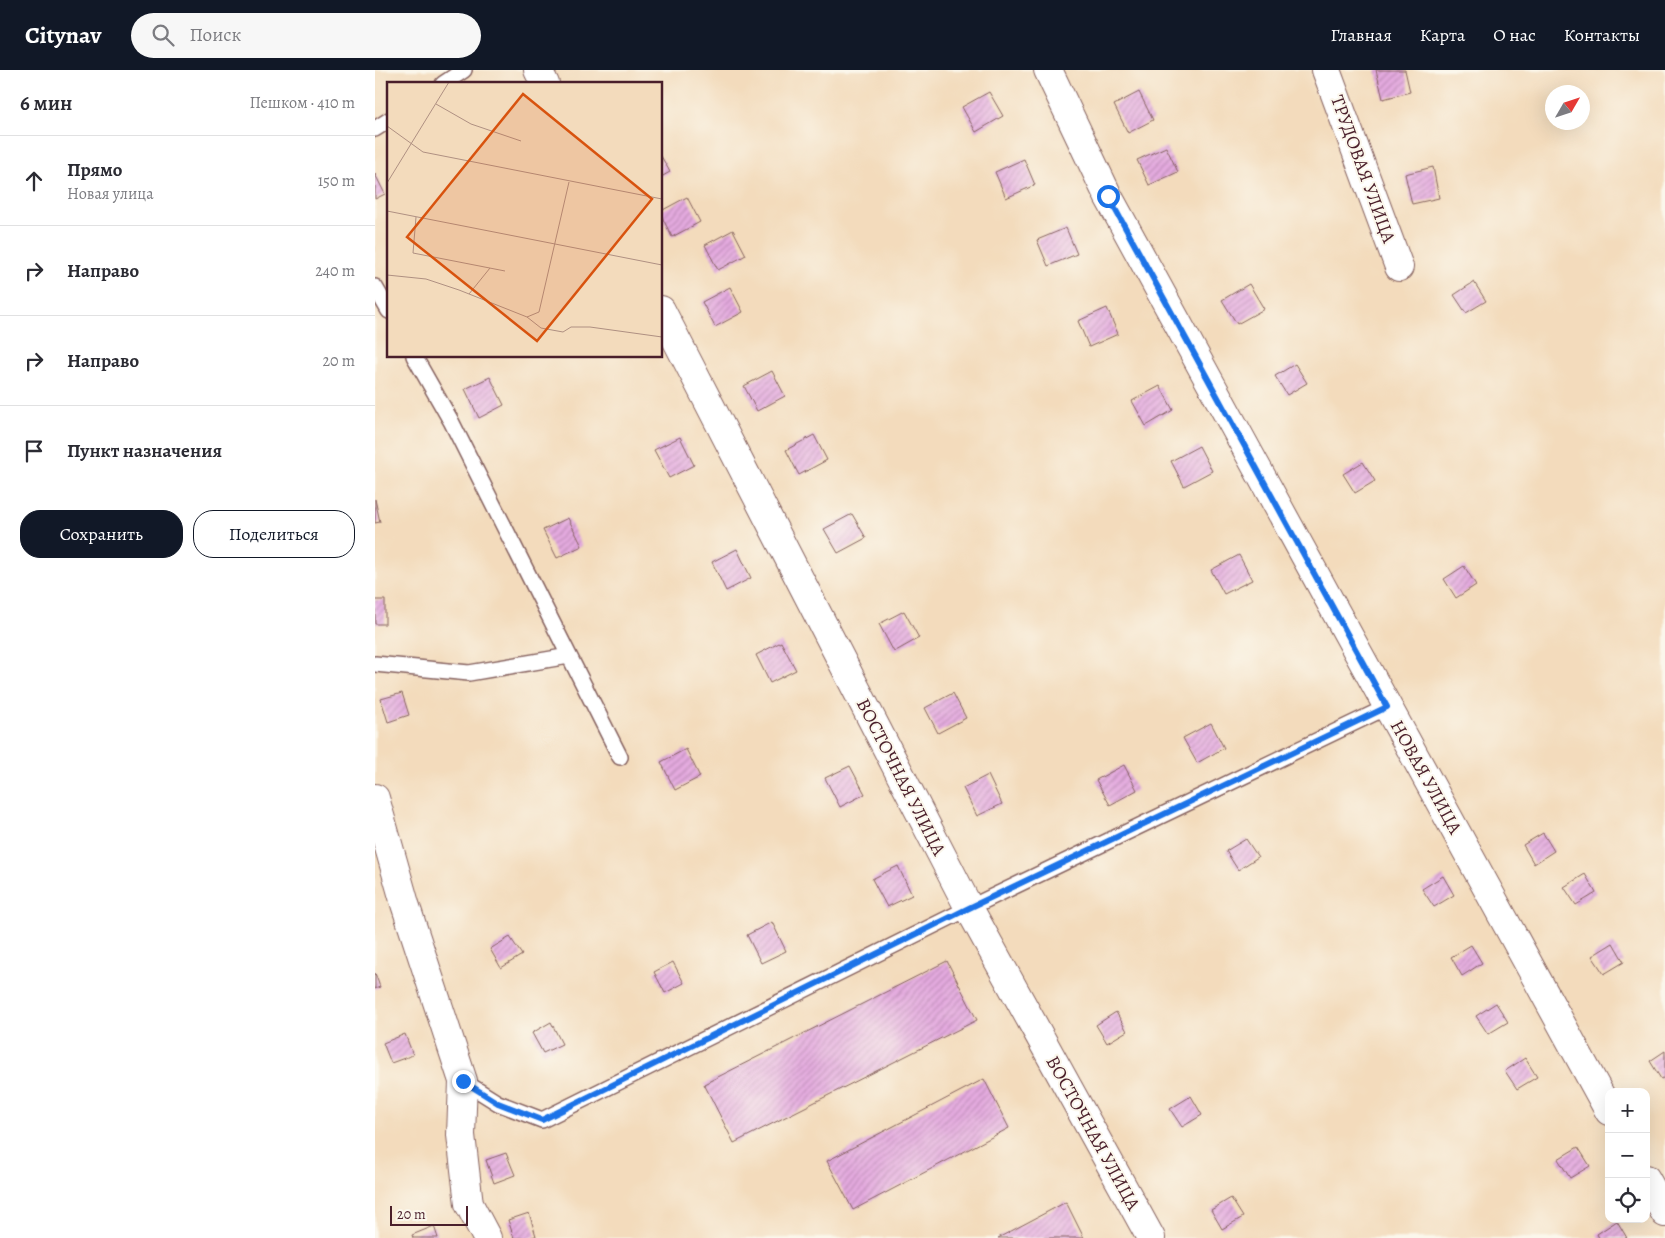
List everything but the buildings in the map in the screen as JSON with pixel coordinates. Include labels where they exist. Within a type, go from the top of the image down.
[{"type":"street","points":[[538,70],[544,82]]},
{"type":"street","name":"НОВАЯ УЛИЦА","points":[[1048,70],[1108,196],[1605,1104]]},
{"type":"street","name":"ТРУДОВАЯ УЛИЦА","points":[[1326,70],[1399,267]]},
{"type":"street","name":"ВОСТОЧНАЯ УЛИЦА","points":[[663,314],[969,908],[1151,1238]]},
{"type":"street","points":[[375,798],[405,904],[463,1081],[461,1135],[469,1204],[487,1238]]},
{"type":"street","points":[[1650,1186],[1665,1213]]},
{"type":"lane","points":[[446,82],[464,70]]},
{"type":"lane","points":[[375,129],[387,121]]},
{"type":"lane","points":[[375,287],[387,308]]},
{"type":"lane","points":[[416,358],[451,421],[620,757]]},
{"type":"lane","points":[[375,664],[469,673],[569,656]]},
{"type":"lane","points":[[463,1081],[498,1103],[542,1120],[969,908],[1387,707]]},
{"type":"route","points":[[463,1081],[498,1103],[542,1120],[969,908],[1387,707],[1108,196]]}]
